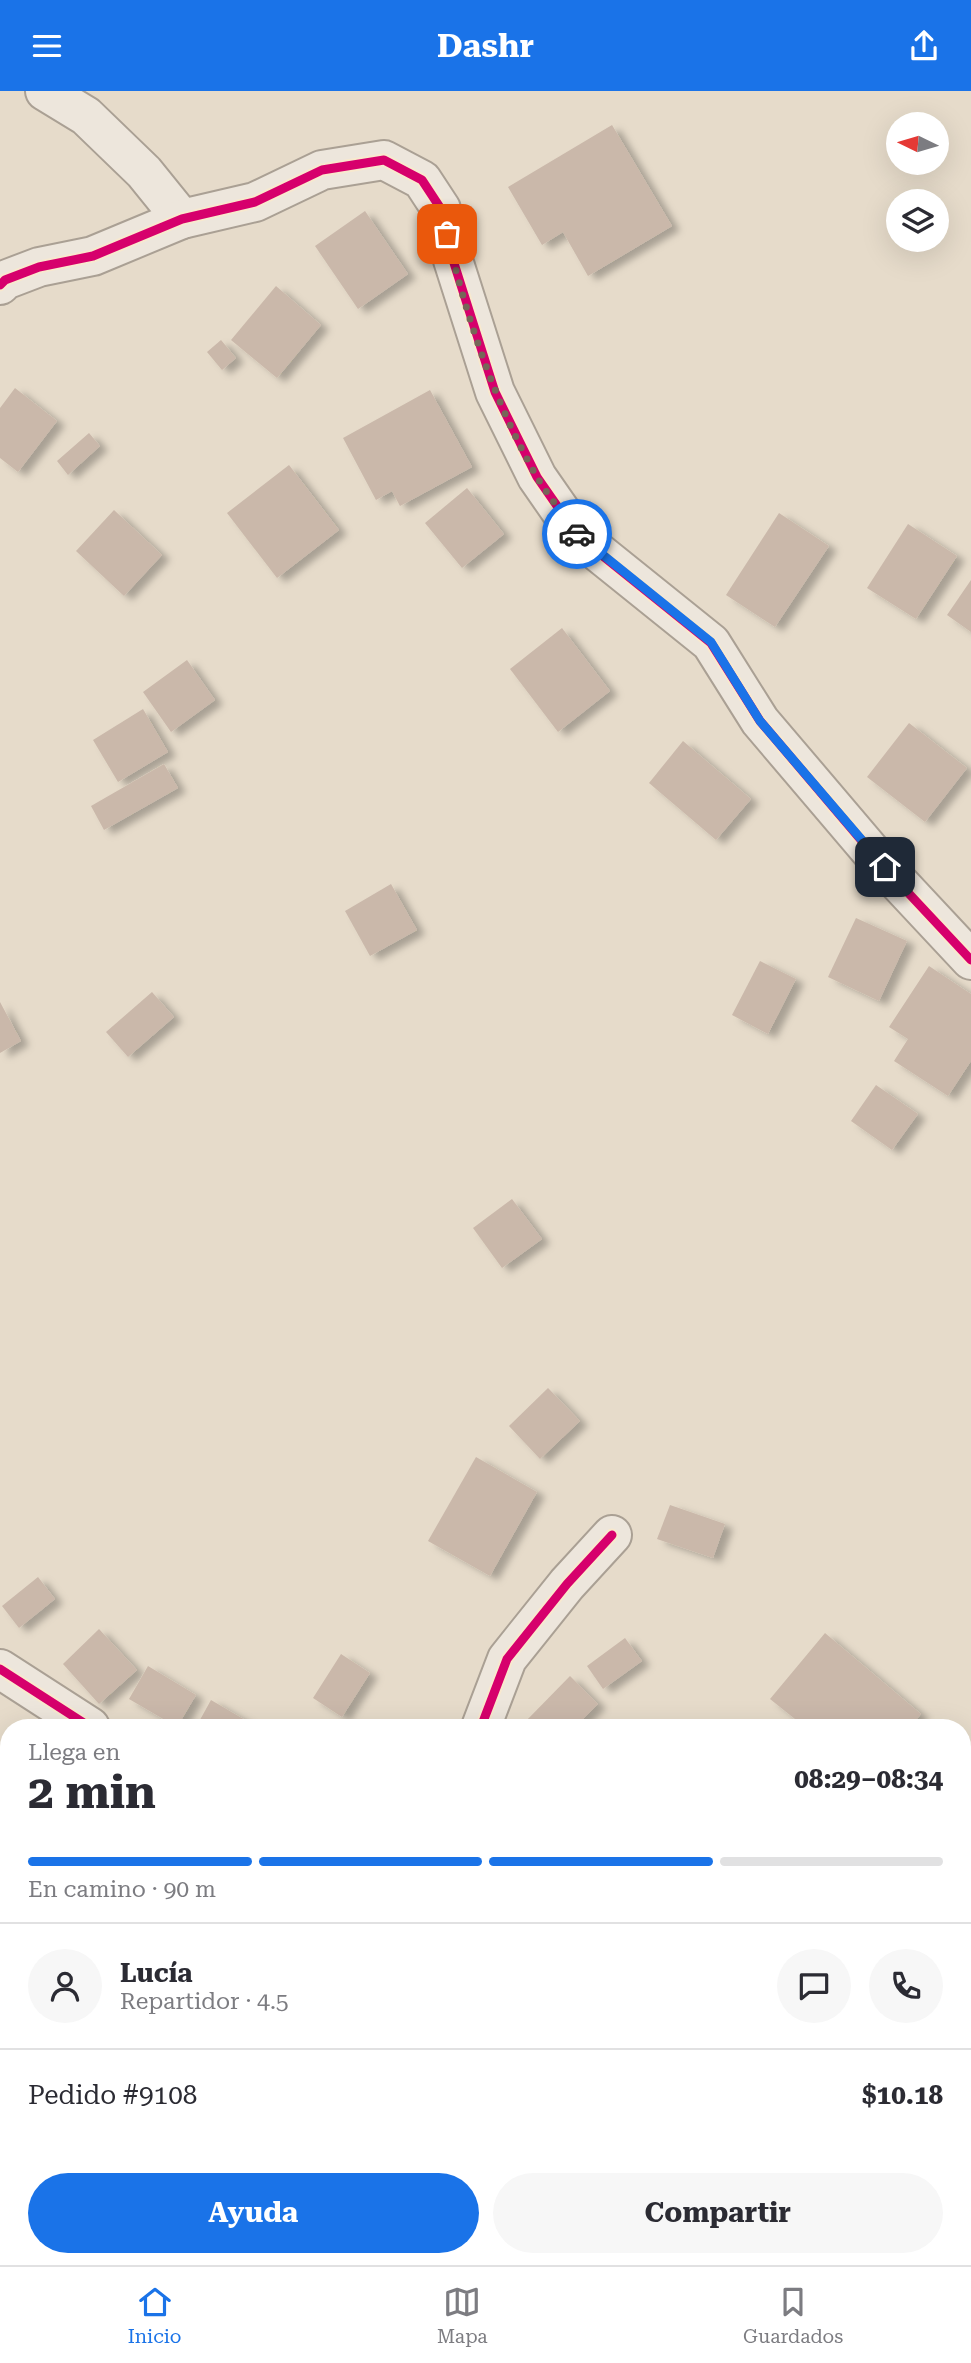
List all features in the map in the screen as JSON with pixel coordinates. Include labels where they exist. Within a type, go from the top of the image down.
[{"type":"street","points":[[45,91],[86,116],[144,172],[182,219]]},
{"type":"street","points":[[0,285],[5,280],[39,267],[93,256],[182,219],[255,202],[322,170],[384,160],[422,180],[441,209],[453,260],[495,393],[537,477],[578,536],[711,642],[760,721],[885,867],[971,960]]},
{"type":"street","points":[[484,1719],[507,1659],[567,1584],[612,1535]]},
{"type":"street","points":[[0,1669],[78,1719]]},
{"type":"building","points":[[612,125],[672,226],[588,276],[563,232],[542,245],[508,187]]},
{"type":"building","points":[[365,211],[408,274],[358,309],[315,246]]},
{"type":"building","points":[[276,286],[321,325],[277,378],[231,340]]},
{"type":"building","points":[[221,340],[236,358],[222,370],[207,352]]},
{"type":"building","points":[[15,388],[57,421],[18,472],[0,458],[0,408]]},
{"type":"building","points":[[430,390],[472,467],[400,506],[392,491],[376,500],[343,438]]},
{"type":"building","points":[[89,433],[100,446],[68,475],[57,461]]},
{"type":"building","points":[[289,465],[339,530],[277,578],[227,513]]},
{"type":"building","points":[[467,488],[504,534],[462,568],[425,523]]},
{"type":"building","points":[[114,510],[162,555],[124,596],[76,551]]},
{"type":"building","points":[[779,513],[829,546],[775,627],[726,595]]},
{"type":"building","points":[[908,524],[957,556],[916,619],[867,588]]},
{"type":"building","points":[[971,580],[971,632],[947,615]]},
{"type":"building","points":[[562,628],[610,691],[558,732],[510,669]]},
{"type":"building","points":[[187,660],[215,700],[171,732],[143,692]]},
{"type":"building","points":[[143,709],[168,752],[118,782],[93,740]]},
{"type":"building","points":[[909,723],[967,768],[925,822],[867,777]]},
{"type":"building","points":[[683,741],[751,799],[716,840],[649,783]]},
{"type":"building","points":[[164,764],[178,788],[104,830],[91,806]]},
{"type":"building","points":[[391,884],[417,930],[370,956],[345,911]]},
{"type":"building","points":[[856,918],[907,941],[879,1001],[828,977]]},
{"type":"building","points":[[760,961],[796,979],[768,1034],[732,1015]]},
{"type":"building","points":[[929,966],[971,994],[971,1061],[948,1096],[894,1061],[908,1039],[889,1027]]},
{"type":"building","points":[[152,992],[174,1017],[128,1057],[106,1032]]},
{"type":"building","points":[[0,1002],[21,1041],[0,1053]]},
{"type":"building","points":[[876,1085],[918,1114],[892,1150],[851,1121]]},
{"type":"building","points":[[512,1199],[542,1239],[502,1268],[473,1228]]},
{"type":"building","points":[[548,1388],[580,1421],[540,1459],[509,1426]]},
{"type":"building","points":[[476,1457],[537,1492],[490,1576],[428,1541]]},
{"type":"building","points":[[670,1505],[725,1524],[713,1558],[657,1539]]},
{"type":"building","points":[[38,1577],[55,1599],[19,1628],[2,1606]]},
{"type":"building","points":[[99,1629],[137,1670],[99,1704],[63,1664]]},
{"type":"building","points":[[825,1633],[921,1714],[917,1719],[795,1719],[770,1699]]},
{"type":"building","points":[[625,1638],[642,1661],[603,1689],[587,1666]]},
{"type":"building","points":[[341,1654],[370,1673],[342,1717],[313,1698]]},
{"type":"building","points":[[148,1666],[196,1695],[182,1719],[163,1719],[129,1699]]},
{"type":"building","points":[[570,1676],[598,1704],[583,1719],[528,1719]]},
{"type":"building","points":[[211,1700],[243,1719],[200,1719]]},
{"type":"cycle path","points":[[0,285],[5,280],[39,267],[93,256],[182,219],[255,202],[322,170],[384,160],[422,180],[441,209],[453,260],[495,392],[537,477],[578,536],[711,643],[760,721],[885,868],[971,960]]},
{"type":"cycle path","points":[[484,1719],[507,1659],[567,1584],[612,1535]]},
{"type":"cycle path","points":[[0,1669],[78,1719]]},
{"type":"way so far","points":[[447,234],[495,393],[537,477],[577,534]]},
{"type":"route","points":[[577,534],[711,642],[760,721],[885,867]]}]
